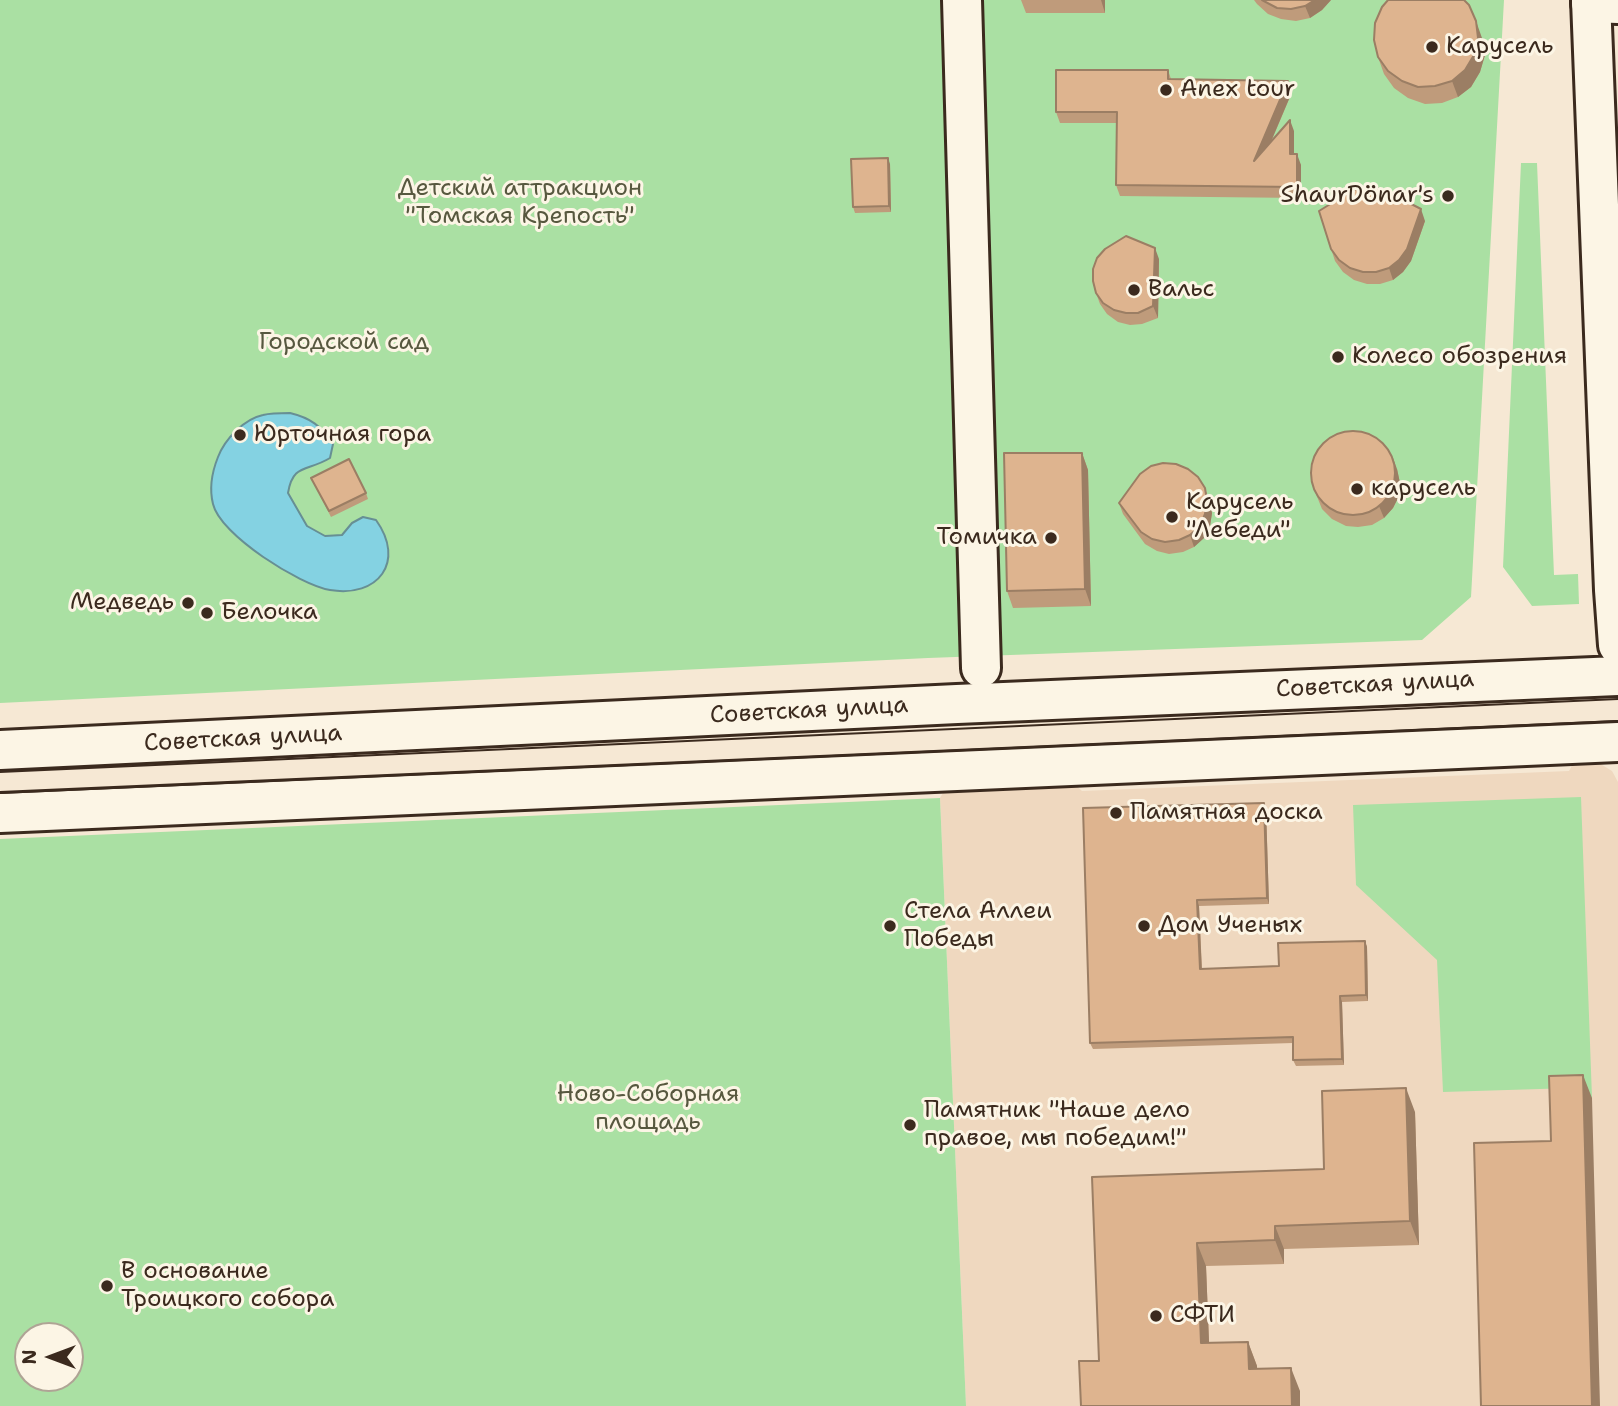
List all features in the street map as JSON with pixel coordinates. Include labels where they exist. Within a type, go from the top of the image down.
[{"type":"street","points":[[962,0],[981,667]]},
{"type":"street","points":[[1600,2],[1614,590],[1618,645]]},
{"type":"street","name":"Советская улица","points":[[0,750],[970,703],[1618,676]]},
{"type":"street","points":[[0,813],[1618,742]]},
{"type":"shaded area","points":[[1575,760],[1594,760],[1612,771],[1618,782],[1618,1406],[966,1406],[940,798],[947,786],[1070,780],[1082,791],[1569,771]]},
{"type":"green space","name":"Городской сад","points":[[0,0],[1504,0],[1471,597],[1422,640],[928,658],[0,703]]},
{"type":"green space","points":[[1521,163],[1537,163],[1554,575],[1578,574],[1579,604],[1532,606],[1503,567]]},
{"type":"green space","points":[[1581,797],[1592,1098],[1585,1099],[1572,1088],[1443,1092],[1437,960],[1356,885],[1353,805]]},
{"type":"green space","name":"Ново-Соборная площадь","points":[[940,798],[966,1406],[0,1406],[0,839]]},
{"type":"water","points":[[290,413],[315,424],[333,444],[330,458],[297,472],[290,483],[288,493],[307,526],[325,536],[342,535],[352,523],[363,517],[376,520],[385,535],[387,563],[374,582],[362,588],[330,590],[282,569],[245,544],[230,530],[213,504],[211,486],[214,468],[230,437],[242,425],[256,417]]},
{"type":"building","points":[[1262,0],[1315,0],[1305,6],[1291,9],[1277,8]]},
{"type":"building","name":"Карусель","points":[[1388,0],[1464,0],[1476,21],[1478,38],[1474,55],[1465,70],[1452,81],[1418,87],[1402,81],[1388,71],[1378,57],[1374,40],[1375,23]]},
{"type":"building","points":[[1056,70],[1168,70],[1168,79],[1288,81],[1254,161],[1290,120],[1290,154],[1297,154],[1297,187],[1116,185],[1117,112],[1056,112]]},
{"type":"building","points":[[888,158],[889,206],[853,207],[851,159]]},
{"type":"building","points":[[1367,187],[1382,189],[1421,209],[1407,249],[1389,268],[1376,272],[1350,268],[1339,260],[1331,249],[1319,211],[1353,190]]},
{"type":"building","name":"Вальс","points":[[1126,236],[1155,248],[1153,306],[1138,313],[1114,310],[1103,303],[1096,293],[1093,281],[1097,258],[1105,249]]},
{"type":"building","name":"карусель","points":[[1353,431],[1369,434],[1383,443],[1392,457],[1395,473],[1392,489],[1383,503],[1369,512],[1353,515],[1337,512],[1323,503],[1314,489],[1311,473],[1314,457],[1323,443],[1337,434]]},
{"type":"building","name":"Томичка","points":[[1004,453],[1082,453],[1085,589],[1007,591]]},
{"type":"building","points":[[349,459],[366,493],[329,511],[311,478]]},
{"type":"building","name":"Карусель \"Лебеди\"","points":[[1176,464],[1198,477],[1205,488],[1207,501],[1200,526],[1190,535],[1165,542],[1152,539],[1141,532],[1119,503],[1140,474],[1151,466]]},
{"type":"building","name":"Дом Ученых","points":[[1264,803],[1267,898],[1197,900],[1200,969],[1279,966],[1278,943],[1365,941],[1366,995],[1340,996],[1342,1059],[1293,1060],[1293,1037],[1090,1043],[1083,808]]},
{"type":"building","points":[[1583,1075],[1592,1406],[1481,1406],[1474,1143],[1551,1141],[1549,1076]]},
{"type":"building","points":[[1406,1088],[1410,1221],[1275,1226],[1275,1240],[1197,1243],[1201,1343],[1248,1342],[1249,1369],[1291,1368],[1292,1406],[1081,1406],[1079,1361],[1099,1361],[1092,1177],[1324,1169],[1322,1091]]},
{"type":"tram line","points":[[0,772],[1618,699]]},
{"type":"tram line","points":[[0,793],[1618,721]]},
{"type":"place","name":"Карусель","points":[[1432,47]]},
{"type":"place","name":"Anex tour","points":[[1166,90]]},
{"type":"place","name":"ShaurDönar's","points":[[1448,196]]},
{"type":"place","name":"Вальс","points":[[1134,290]]},
{"type":"place","name":"Колесо обозрения","points":[[1338,357]]},
{"type":"place","name":"Юрточная гора","points":[[240,435]]},
{"type":"place","name":"карусель","points":[[1357,489]]},
{"type":"place","name":"Карусель \"Лебеди\"","points":[[1172,517]]},
{"type":"place","name":"Томичка","points":[[1051,538]]},
{"type":"place","name":"Медведь","points":[[188,603]]},
{"type":"place","name":"Белочка","points":[[207,613]]},
{"type":"place","name":"Памятная доска","points":[[1116,813]]},
{"type":"place","name":"Стела Аллеи Победы","points":[[890,926]]},
{"type":"place","name":"Дом Ученых","points":[[1144,926]]},
{"type":"place","name":"Памятник \"Наше дело правое, мы победим!\"","points":[[910,1125]]},
{"type":"place","name":"В основание Троицкого собора","points":[[107,1286]]},
{"type":"place","name":"СФТИ","points":[[1156,1316]]},
{"type":"park label","name":"Детский аттракцион \"Томская Крепость\"","points":[[520,203]]}]
